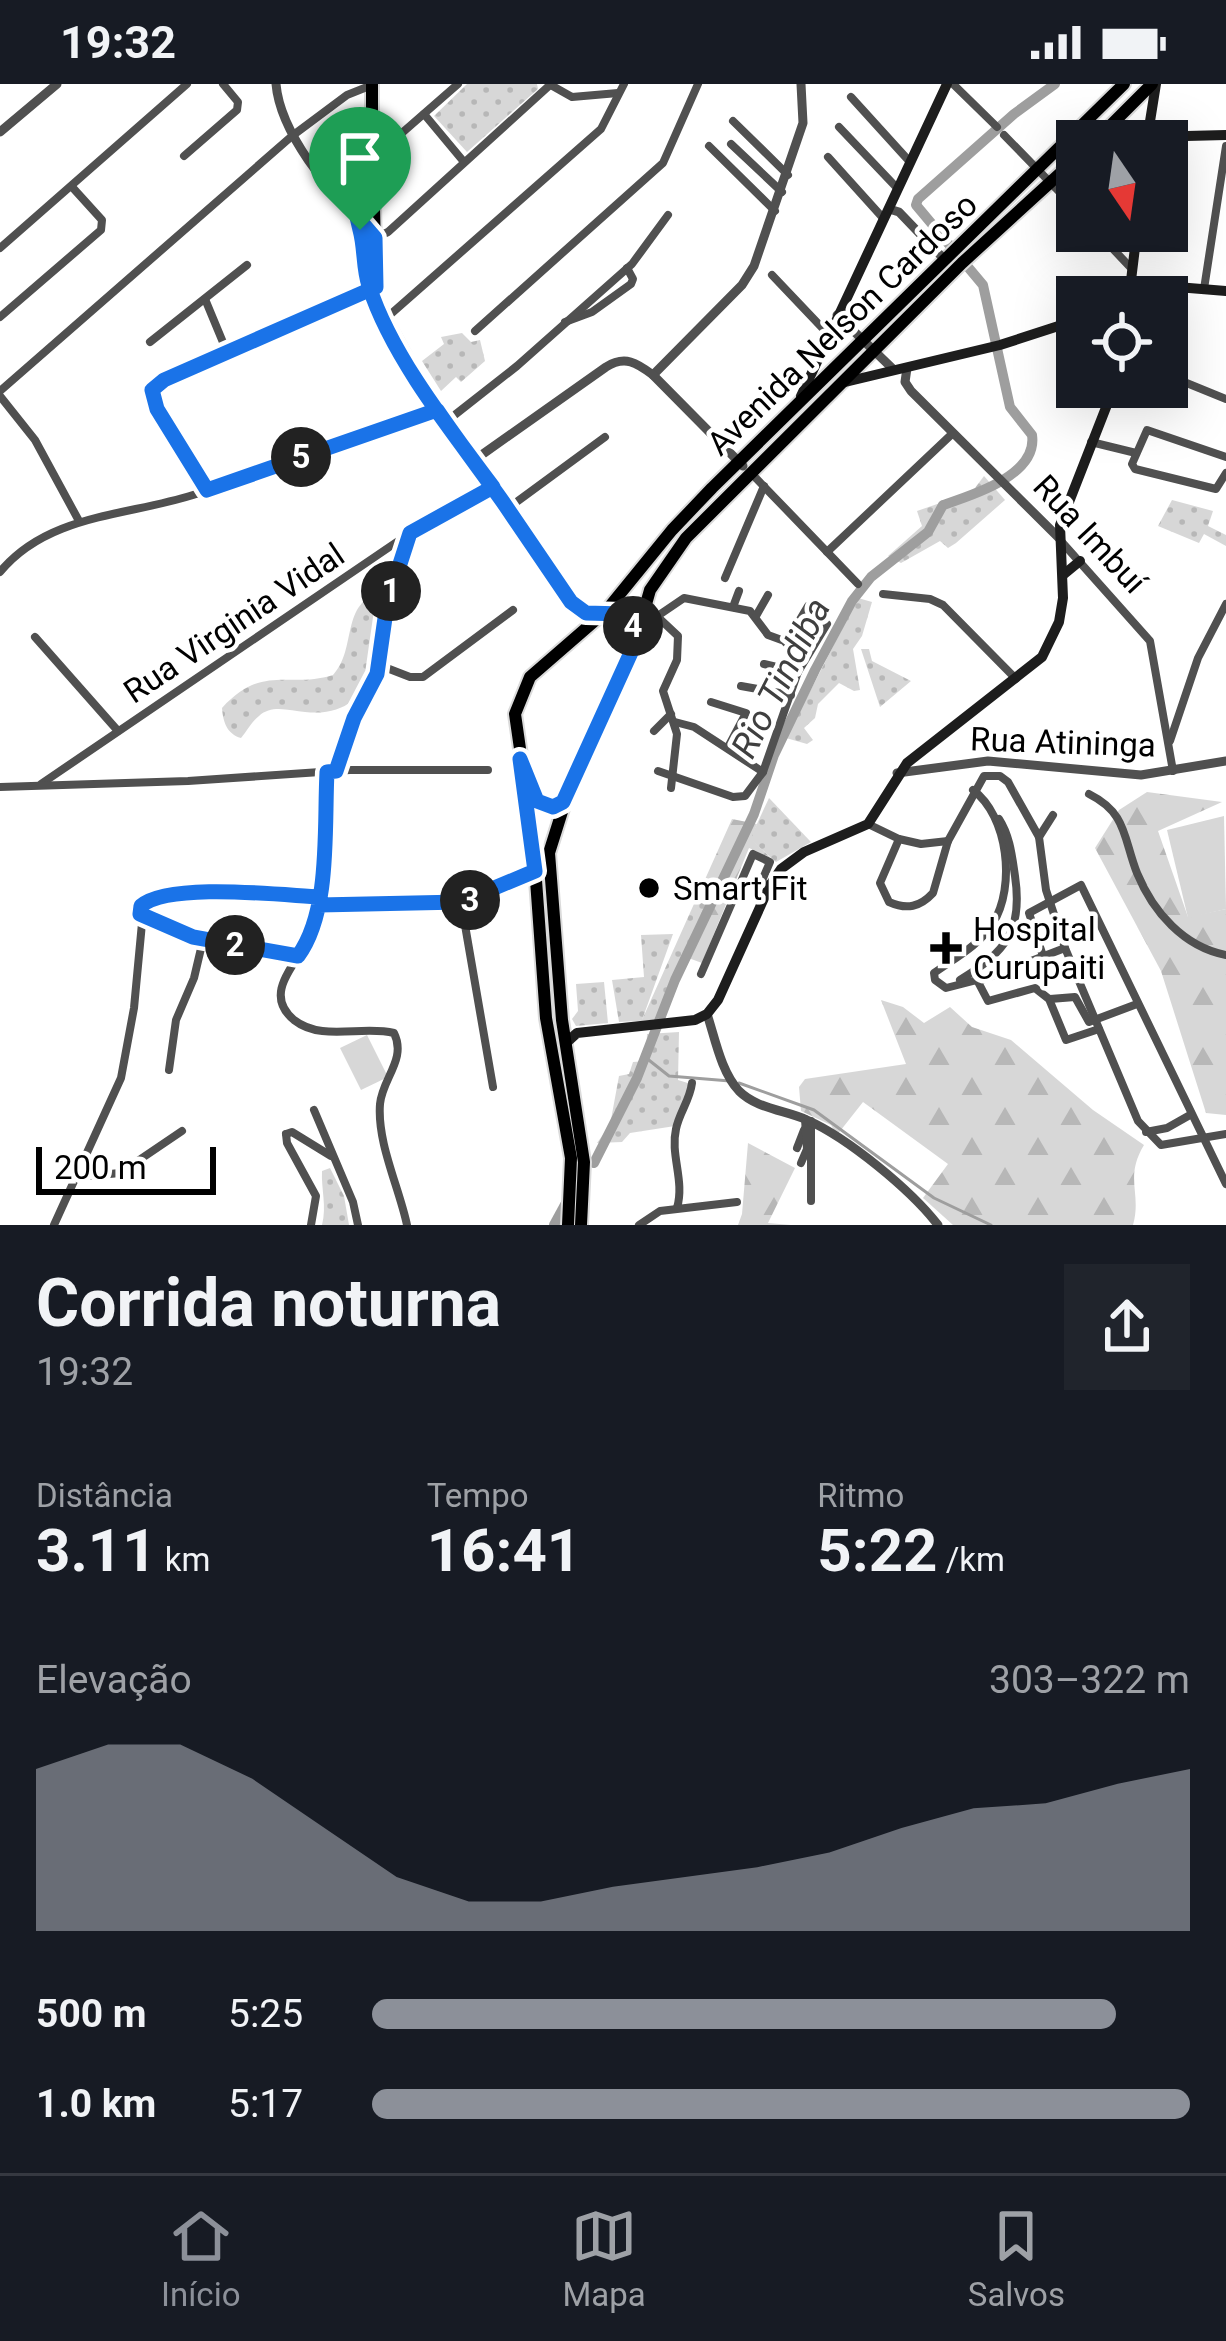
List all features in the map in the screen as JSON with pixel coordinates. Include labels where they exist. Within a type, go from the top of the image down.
[{"type":"main road","points":[[797,406],[950,84]]},
{"type":"main road","name":"Avenida Nelson Cardoso","points":[[568,1225],[571,1159],[546,1018],[535,871],[514,724],[518,699],[530,677],[606,611],[672,530],[797,406],[869,344],[1124,84]]},
{"type":"main road","points":[[1149,120],[1154,84]]},
{"type":"main road","points":[[1117,120],[1154,84]]},
{"type":"main road","points":[[372,85],[369,242],[373,291],[384,320],[442,416],[571,602],[586,613],[606,611],[628,617],[634,628],[634,646]]},
{"type":"main road","points":[[1188,137],[1226,135]]},
{"type":"main road","points":[[369,242],[357,216],[368,204],[371,172]]},
{"type":"main road","name":"Avenida Nelson Cardoso","points":[[956,256],[1056,176]]},
{"type":"main road","points":[[1132,276],[1134,252]]},
{"type":"main road","points":[[1188,288],[1226,291]]},
{"type":"main road","points":[[838,384],[1056,327]]},
{"type":"main road","name":"Avenida Nelson Cardoso","points":[[581,1225],[584,1162],[572,1038],[563,1026],[549,853],[566,799],[634,646],[657,578],[674,553],[838,384],[869,344]]},
{"type":"main road","points":[[572,1038],[695,1020],[707,1014],[782,868],[804,852],[868,824],[897,773],[1042,657],[1059,622],[1064,574],[1059,538],[1105,408]]},
{"type":"main road","points":[[1064,574],[1080,561]]},
{"type":"main road","points":[[564,644],[575,625],[571,602]]},
{"type":"main road","points":[[520,759],[537,801],[553,807],[566,799]]},
{"type":"street","points":[[0,132],[57,84]]},
{"type":"street","points":[[0,248],[188,84]]},
{"type":"street","points":[[184,156],[237,110],[238,102],[223,84]]},
{"type":"street","points":[[276,84],[280,111],[292,136],[357,216]]},
{"type":"street","points":[[370,155],[458,84]]},
{"type":"street","points":[[369,242],[388,232],[550,84],[584,99],[622,88]]},
{"type":"street","points":[[475,331],[663,163],[698,84]]},
{"type":"street","points":[[653,375],[742,285],[754,266],[803,123],[801,84]]},
{"type":"street","points":[[950,84],[1056,189]]},
{"type":"street","points":[[79,521],[35,440],[0,394],[292,136],[355,90],[372,85]]},
{"type":"street","points":[[384,320],[602,129],[622,88]]},
{"type":"street","points":[[851,97],[910,162]]},
{"type":"street","points":[[424,114],[464,162]]},
{"type":"street","points":[[733,121],[788,175]]},
{"type":"street","points":[[839,127],[898,189]]},
{"type":"street","points":[[731,144],[782,192]]},
{"type":"street","points":[[709,146],[775,211]]},
{"type":"street","points":[[1204,289],[1226,146]]},
{"type":"street","points":[[828,157],[886,214],[899,212],[956,256]]},
{"type":"street","points":[[0,317],[101,230],[102,220],[73,188]]},
{"type":"street","points":[[1,569],[22,549],[79,521],[207,490],[442,416],[627,268],[668,215]]},
{"type":"street","points":[[1116,252],[1132,269]]},
{"type":"street","points":[[150,342],[247,266]]},
{"type":"street","points":[[564,322],[592,312],[631,284],[627,268]]},
{"type":"street","points":[[772,275],[830,335]]},
{"type":"street","points":[[207,490],[157,409],[152,390],[164,380],[373,291]]},
{"type":"street","points":[[205,299],[227,352]]},
{"type":"street","name":"Rua Imbuí","points":[[837,315],[901,369],[907,386],[1059,538],[1150,641],[1173,772]]},
{"type":"street","points":[[473,460],[613,362],[630,360],[653,375],[858,584]]},
{"type":"street","points":[[1188,384],[1226,399]]},
{"type":"street","points":[[1226,457],[1148,430],[1132,464],[1136,469],[1216,489],[1226,473]]},
{"type":"street","points":[[827,552],[953,433]]},
{"type":"street","points":[[507,509],[605,437]]},
{"type":"street","points":[[1091,442],[1136,452]]},
{"type":"street","points":[[725,578],[764,486]]},
{"type":"street","name":"Rua Virginia Vidal","points":[[0,787],[40,784],[410,533],[493,487]]},
{"type":"street","points":[[407,1225],[380,1104],[398,1056],[394,1033],[331,1031],[296,1022],[280,989],[311,936],[319,901],[331,772],[380,665],[387,604],[410,533]]},
{"type":"street","points":[[733,607],[739,591]]},
{"type":"street","points":[[884,594],[944,605],[1017,680]]},
{"type":"street","points":[[756,616],[768,596]]},
{"type":"street","points":[[658,616],[684,598],[733,607],[756,616],[768,635],[808,650]]},
{"type":"street","points":[[1170,742],[1198,658],[1226,604]]},
{"type":"street","points":[[646,606],[676,630],[679,642],[663,692],[677,741],[671,788]]},
{"type":"street","points":[[786,643],[808,606]]},
{"type":"street","points":[[380,665],[423,677],[513,610]]},
{"type":"street","points":[[658,771],[741,798],[764,772],[798,672],[827,624]]},
{"type":"street","points":[[35,637],[118,731]]},
{"type":"street","points":[[764,664],[798,672]]},
{"type":"street","points":[[741,686],[791,695]]},
{"type":"street","points":[[711,702],[746,713],[728,748]]},
{"type":"street","points":[[654,731],[673,718]]},
{"type":"street","points":[[673,718],[764,772]]},
{"type":"street","name":"Rua Atininga","points":[[897,773],[988,761],[1123,774],[1173,772],[1226,761]]},
{"type":"street","points":[[40,784],[488,770]]},
{"type":"street","points":[[899,838],[880,884],[889,902],[913,907],[933,893],[947,841],[973,790],[984,776],[1000,776],[1020,799],[1039,837],[1049,899],[1065,948],[1145,1132],[1161,1145],[1226,1134]]},
{"type":"street","points":[[949,987],[995,953],[1018,920],[1004,827],[973,790]]},
{"type":"street","points":[[1089,794],[1107,803],[1120,820],[1153,903],[1182,937],[1226,955]]},
{"type":"street","points":[[995,814],[1006,869],[1000,910],[985,934],[934,977],[940,986],[949,987],[979,981],[1065,948]]},
{"type":"street","points":[[1039,837],[1053,815]]},
{"type":"street","points":[[868,824],[922,844],[947,841]]},
{"type":"street","points":[[701,974],[752,854],[770,862],[761,883],[770,885]]},
{"type":"street","points":[[54,1225],[113,1100],[128,1052],[141,906],[150,899],[190,893],[319,901],[461,902],[535,871]]},
{"type":"street","points":[[1043,956],[1029,915],[1049,899],[1081,885],[1202,1141],[1224,1177]]},
{"type":"street","points":[[461,902],[493,1087]]},
{"type":"street","points":[[140,914],[202,940],[298,956]]},
{"type":"street","points":[[170,1070],[176,1019],[194,978],[202,940]]},
{"type":"street","points":[[979,981],[988,1001],[1035,988],[1049,999],[1066,1040],[1137,1004]]},
{"type":"street","points":[[1049,999],[1075,997],[1087,1021],[1098,1025]]},
{"type":"street","points":[[707,1014],[731,1080],[754,1101],[852,1149],[938,1225]]},
{"type":"street","points":[[677,1208],[681,1189],[676,1130],[692,1082]]},
{"type":"street","points":[[314,1110],[358,1225]]},
{"type":"street","points":[[1145,1132],[1167,1128],[1190,1115]]},
{"type":"street","points":[[797,1148],[807,1123]]},
{"type":"street","points":[[801,1162],[806,1154],[807,1123]]},
{"type":"street","points":[[807,1123],[811,1201]]},
{"type":"street","points":[[76,1178],[119,1173],[182,1131]]},
{"type":"street","points":[[311,1225],[316,1196],[286,1134],[292,1132],[332,1156]]},
{"type":"street","points":[[639,1225],[660,1211],[737,1202]]},
{"type":"green space","points":[[467,84],[537,84],[538,89],[467,152],[434,116]]},
{"type":"green space","points":[[462,333],[471,342],[480,340],[485,361],[461,382],[456,377],[441,391],[422,361],[444,344],[441,337]]},
{"type":"green space","points":[[984,476],[1005,500],[956,543],[948,548],[940,541],[901,563],[888,556],[922,526],[917,511],[972,492]]},
{"type":"green space","points":[[1172,500],[1213,511],[1208,526],[1226,535],[1226,546],[1204,534],[1199,543],[1158,526]]},
{"type":"green space","points":[[383,591],[387,594],[382,636],[371,676],[348,704],[329,711],[270,710],[256,718],[241,738],[229,730],[222,708],[250,686],[333,675],[360,605]]},
{"type":"green space","points":[[858,598],[872,602],[853,649],[860,690],[839,683],[818,704],[815,718],[804,728],[813,740],[807,744],[786,738]]},
{"type":"green space","points":[[861,649],[869,649],[872,661],[911,681],[880,707]]},
{"type":"green space","points":[[1147,792],[1222,802],[1158,831],[1188,917],[1226,909],[1226,1115],[1206,1113],[1161,971],[1095,848],[1119,810]]},
{"type":"green space","points":[[769,798],[811,842],[776,862],[750,839]]},
{"type":"green space","points":[[1224,816],[1226,909],[1188,918],[1167,830]]},
{"type":"green space","points":[[732,819],[757,824],[751,839],[771,858],[749,848],[702,963],[683,956],[707,900],[698,895]]},
{"type":"green space","points":[[698,895],[708,899],[656,1020],[619,1022],[612,980],[644,977],[641,935],[673,934],[642,1020]]},
{"type":"green space","points":[[604,982],[608,1023],[576,1026],[572,1019],[578,1011],[576,984]]},
{"type":"green space","points":[[881,1000],[903,1007],[924,1023],[950,1007],[972,1027],[1011,1040],[1093,1110],[1144,1145],[1135,1167],[1133,1225],[953,1225],[923,1198],[948,1164],[863,1102],[837,1135],[831,1125],[801,1111],[799,1087],[805,1079],[906,1064]]},
{"type":"green space","points":[[679,1032],[678,1080],[691,1084],[675,1126],[630,1133],[622,1142],[597,1143],[610,1125],[619,1076],[629,1074],[633,1062],[646,1061],[647,1034]]},
{"type":"green space","points":[[367,1035],[388,1077],[361,1090],[340,1048]]},
{"type":"green space","points":[[748,1143],[795,1168],[768,1223],[791,1225],[738,1225]]},
{"type":"green space","points":[[330,1168],[344,1196],[349,1225],[322,1225],[322,1171]]},
{"type":"waterway","name":"Rio Tindiba","points":[[594,1163],[637,1078],[675,980],[754,814],[774,755],[852,601],[871,577],[928,532],[943,505],[1001,481],[1025,461],[1031,449],[1032,435],[1010,407],[983,285],[916,205],[1014,114],[1055,84]]},
{"type":"waterway","points":[[645,1057],[669,1076],[730,1081]]},
{"type":"waterway","points":[[739,1083],[814,1110],[934,1198],[991,1225]]},
{"type":"waterway","name":"Rio Tindiba","points":[[554,1225],[566,1203]]},
{"type":"place","name":"Smart Fit","points":[[649,888]]},
{"type":"place","name":"Hospital Curupaiti","points":[[946,948]]},
{"type":"route","points":[[360,230],[357,217],[375,238],[376,287],[369,290],[322,310],[164,380],[152,390],[157,409],[207,490],[437,410],[493,487],[571,602],[586,613],[612,611],[628,617],[634,628],[634,646],[563,802],[553,807],[537,801],[520,759],[535,871],[473,898],[442,904],[319,905],[320,897],[216,892],[160,897],[141,906],[140,914],[193,937],[298,956],[317,918],[319,905],[327,772],[336,771],[354,718],[377,674],[387,604],[410,533],[493,487],[446,422],[437,410],[384,320],[369,290],[360,230]]}]
